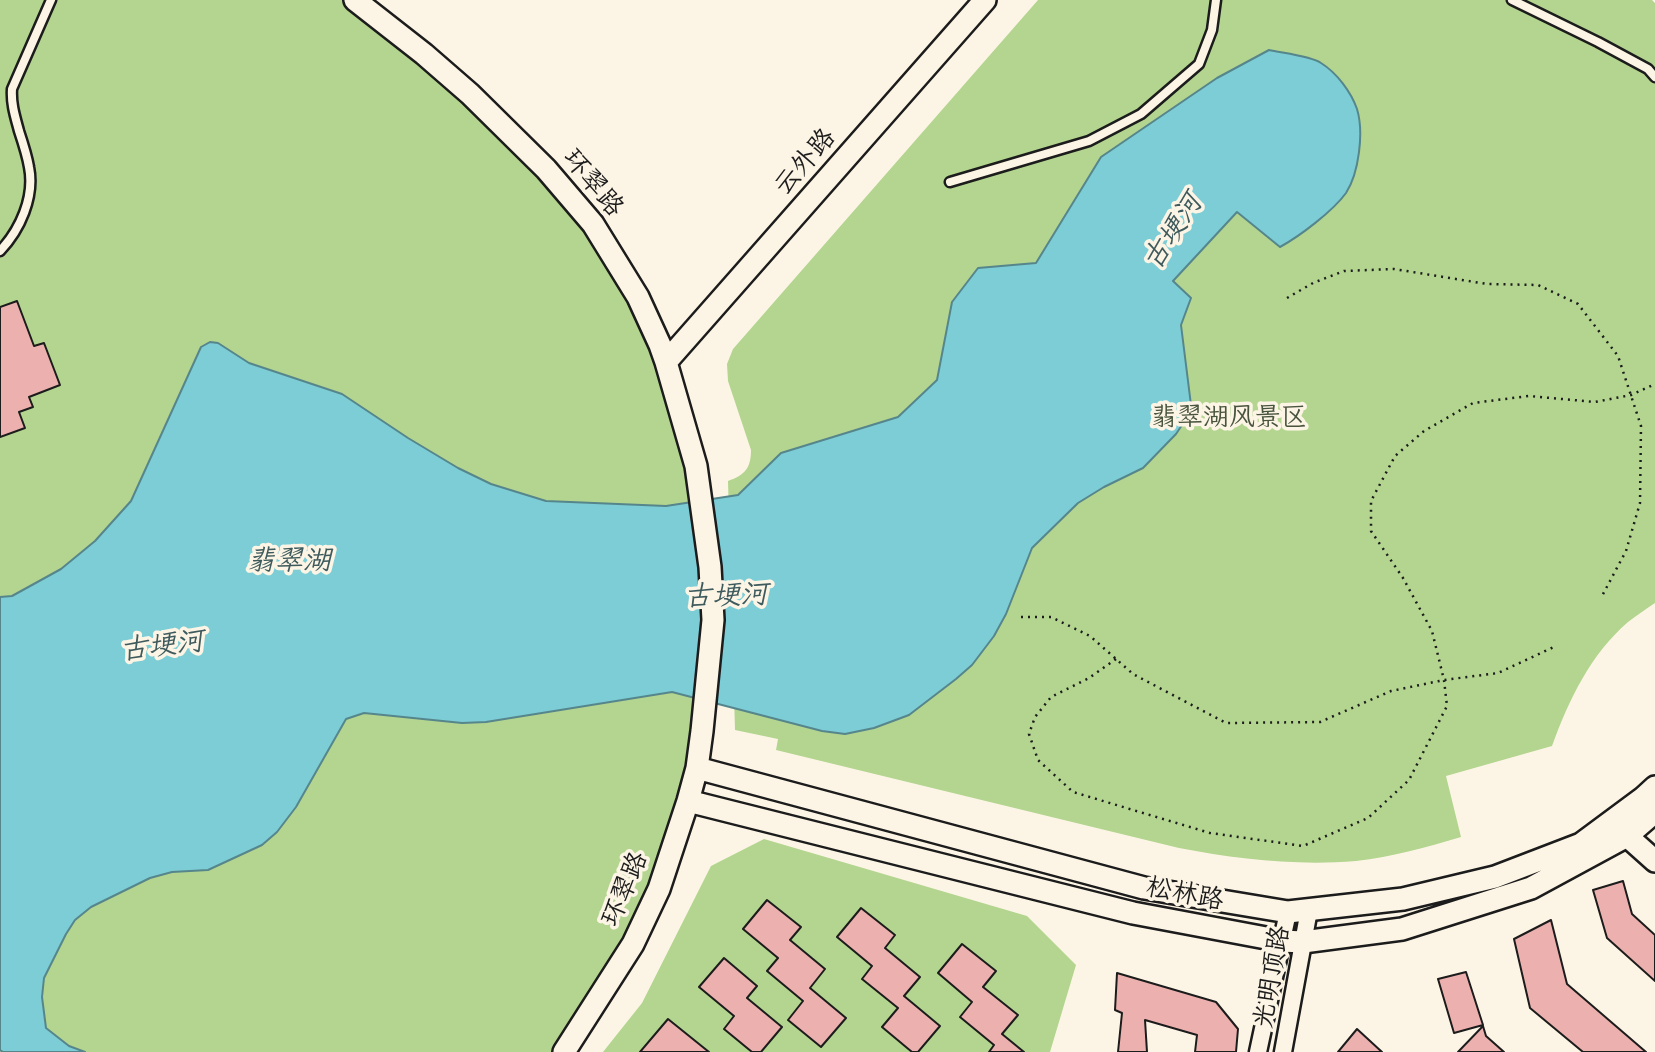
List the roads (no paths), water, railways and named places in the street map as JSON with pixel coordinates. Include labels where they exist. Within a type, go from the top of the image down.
[{"type":"street","name":"环翠路","points":[[355,0],[470,93],[546,169],[582,209],[604,239],[638,297],[666,362],[696,466],[710,567],[713,620],[696,768],[659,889],[632,944],[564,1052]]},
{"type":"street","name":"云外路","points":[[666,362],[985,0]]},
{"type":"street","name":"松林路","points":[[696,768],[1144,888],[1298,911],[1403,899],[1495,877],[1581,844],[1655,787]]},
{"type":"street","name":"松林路","points":[[688,801],[1133,913],[1292,941],[1402,929],[1531,888],[1627,836],[1655,812]]},
{"type":"street","points":[[1627,836],[1655,861]]},
{"type":"street","name":"光明顶路","points":[[1258,1052],[1292,941],[1298,911]]},
{"type":"street","name":"光明顶路","points":[[1283,1052],[1292,941]]},
{"type":"lane","points":[[0,251],[24,215],[30,197],[30,170],[11,102],[12,89],[51,0]]},
{"type":"lane","points":[[950,182],[1089,141],[1141,114],[1199,64],[1212,30],[1216,0]]},
{"type":"lane","points":[[1512,0],[1648,69],[1655,77]]},
{"type":"water","name":"翡翠湖","points":[[1269,50],[1321,63],[1338,77],[1351,96],[1359,118],[1360,140],[1357,164],[1350,185],[1325,215],[1280,247],[1237,212],[1173,281],[1191,298],[1181,325],[1191,405],[1184,422],[1143,468],[1078,503],[1032,548],[1006,614],[994,636],[972,665],[956,679],[909,715],[874,728],[845,734],[822,731],[672,692],[486,722],[462,723],[364,713],[346,719],[296,807],[277,832],[262,845],[208,870],[172,872],[150,878],[91,907],[75,920],[44,978],[42,997],[46,1028],[69,1046],[85,1052],[0,1050],[0,597],[12,596],[61,569],[95,541],[131,501],[201,347],[210,342],[218,343],[249,363],[342,394],[458,468],[491,484],[546,501],[666,506],[738,495],[781,453],[898,417],[937,380],[952,302],[978,268],[1036,263],[1101,157],[1217,78]]},
{"type":"water label","name":"古埂河","points":[[1173,232]]},
{"type":"water label","name":"古埂河","points":[[726,596]]},
{"type":"water label","name":"古埂河","points":[[162,646]]},
{"type":"park label","name":"翡翠湖风景区","points":[[1229,418]]}]
